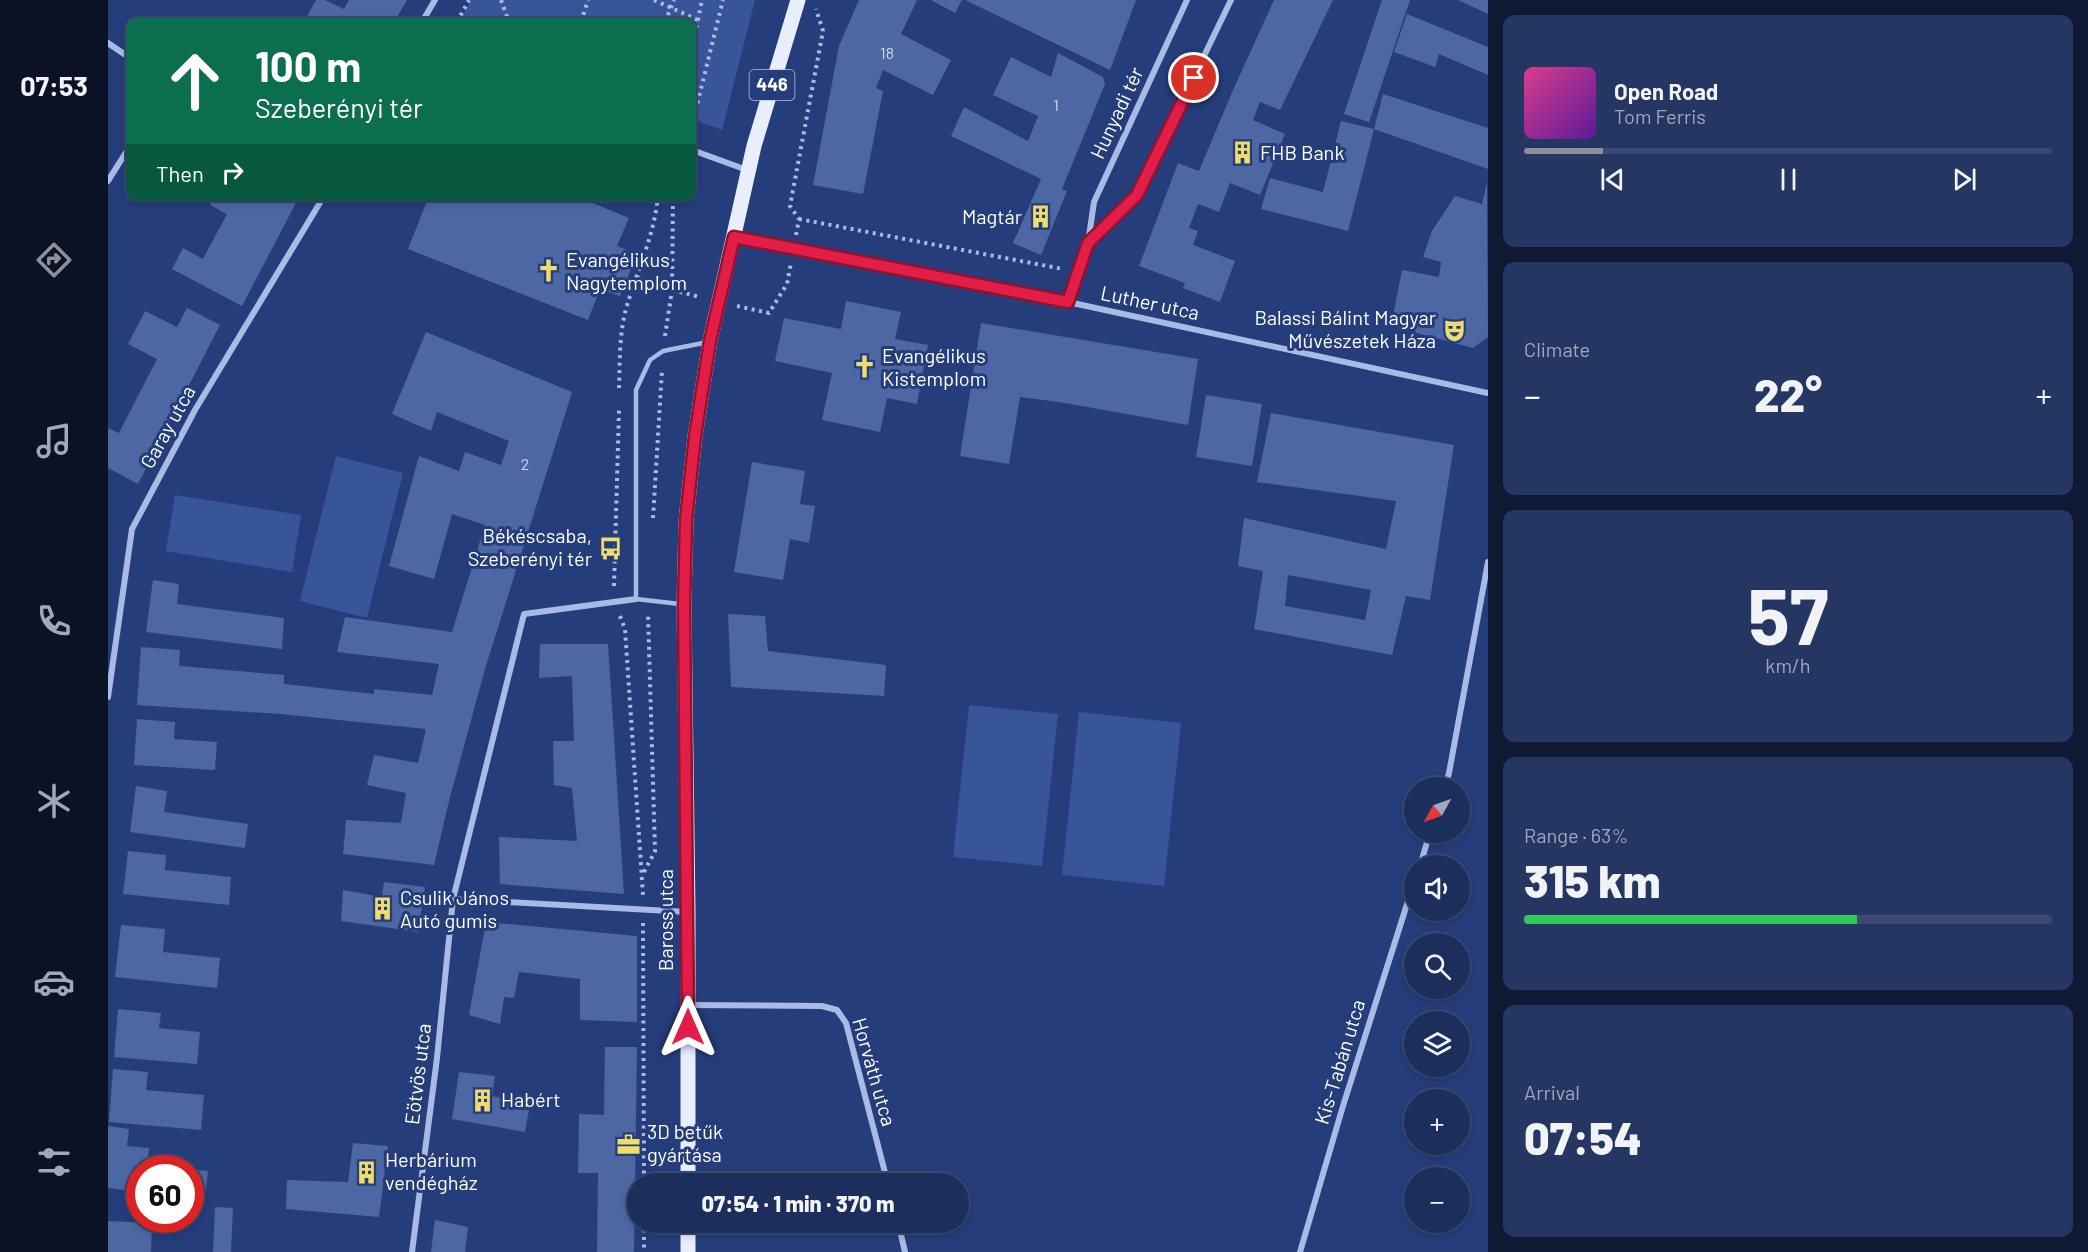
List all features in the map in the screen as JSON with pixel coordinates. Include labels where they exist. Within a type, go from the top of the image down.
[{"type":"main road","name":"446","points":[[684,604],[688,499],[710,341],[749,171],[798,0]]},
{"type":"main road","name":"Baross utca","points":[[684,604],[688,912],[688,1173]]},
{"type":"main road","points":[[688,1233],[688,1252]]},
{"type":"street","points":[[424,18],[435,0]]},
{"type":"street","name":"Hunyadi tér","points":[[1068,302],[1088,243],[1094,202],[1186,0]]},
{"type":"street","name":"Hunyadi tér","points":[[1088,243],[1137,195],[1231,0]]},
{"type":"street","points":[[108,43],[126,55]]},
{"type":"street","points":[[696,151],[749,171]]},
{"type":"street","points":[[108,181],[126,152]]},
{"type":"street","name":"Garay utca","points":[[108,697],[132,529],[195,410],[321,201]]},
{"type":"street","name":"Luther utca","points":[[734,237],[1068,302],[1488,393]]},
{"type":"street","points":[[1448,777],[1488,562]]},
{"type":"street","name":"Eötvös utca","points":[[412,1252],[437,1058],[453,899],[524,614],[636,599]]},
{"type":"street","points":[[453,899],[688,912]]},
{"type":"street","name":"Kis-Tabán utca","points":[[1300,1252],[1404,914]]},
{"type":"street","name":"Horváth utca","points":[[688,1005],[822,1006],[837,1010],[846,1023],[885,1173]]},
{"type":"street","points":[[901,1233],[905,1252]]},
{"type":"lane","points":[[684,604],[636,599],[636,390],[650,360],[663,351],[710,341]]},
{"type":"path","points":[[459,18],[469,0]]},
{"type":"path","points":[[501,0],[508,18]]},
{"type":"path","points":[[582,18],[588,0]]},
{"type":"path","points":[[654,0],[694,18]]},
{"type":"path","points":[[667,18],[674,0]]},
{"type":"path","points":[[696,30],[702,0]]},
{"type":"path","points":[[696,108],[723,0]]},
{"type":"path","points":[[637,277],[672,290],[770,313],[787,284],[799,219],[790,206],[823,30],[813,0]]},
{"type":"path","points":[[653,521],[663,351],[672,290],[673,201]]},
{"type":"path","points":[[799,219],[1078,272]]},
{"type":"path","points":[[644,1173],[643,873],[655,851],[647,600]]},
{"type":"path","points":[[644,1233],[644,1252]]},
{"type":"shaded area","points":[[471,0],[755,0],[722,130],[696,120],[696,18],[461,18]]},
{"type":"shaded area","points":[[336,456],[403,473],[367,618],[300,601]]},
{"type":"shaded area","points":[[175,495],[301,515],[292,572],[166,551]]},
{"type":"shaded area","points":[[969,705],[1058,714],[1042,866],[953,857]]},
{"type":"shaded area","points":[[1079,712],[1181,723],[1164,886],[1062,875]]},
{"type":"building","points":[[316,0],[325,0],[344,9],[349,0],[407,0],[396,18],[306,18]]},
{"type":"building","points":[[859,0],[917,0],[901,34],[951,60],[933,95],[883,70],[876,88],[883,91],[863,194],[813,185],[839,46]]},
{"type":"building","points":[[931,0],[962,0],[955,13]]},
{"type":"building","points":[[965,0],[1136,0],[1110,70]]},
{"type":"building","points":[[1274,0],[1333,0],[1280,110],[1260,102],[1253,120],[1285,134],[1260,195],[1230,183],[1219,212],[1198,204],[1189,228],[1198,231],[1193,245],[1235,261],[1220,302],[1183,288],[1185,283],[1139,266],[1178,163],[1199,171]]},
{"type":"building","points":[[1382,0],[1410,0],[1369,122],[1344,114]]},
{"type":"building","points":[[1458,0],[1488,0],[1488,14]]},
{"type":"building","points":[[1407,14],[1488,47],[1488,75],[1439,54],[1435,67],[1394,52]]},
{"type":"building","points":[[1058,53],[1103,77],[1105,84],[1062,189],[1067,191],[1041,255],[1013,243],[1041,179],[951,136],[964,107],[1028,141],[1038,116],[993,95],[1011,57],[1051,77]]},
{"type":"building","points":[[1383,94],[1488,128],[1488,169],[1374,129]]},
{"type":"building","points":[[1341,121],[1374,129],[1348,231],[1261,209],[1270,178],[1323,192]]},
{"type":"building","points":[[1487,183],[1488,337],[1473,348],[1391,326],[1402,270],[1439,277],[1441,262],[1423,257],[1432,231],[1455,196],[1482,204]]},
{"type":"building","points":[[212,201],[297,201],[242,306],[172,269],[183,248],[203,259],[227,214],[210,205]]},
{"type":"building","name":"Evangélikus Nagytemplom","points":[[427,201],[588,201],[629,218],[617,246],[637,254],[620,296],[600,289],[588,320],[408,249]]},
{"type":"building","name":"Evangélikus Kistemplom","points":[[846,301],[901,312],[895,339],[928,345],[917,404],[887,398],[880,432],[822,420],[832,373],[775,361],[784,318],[841,329]]},
{"type":"building","points":[[187,308],[220,325],[138,484],[108,468],[108,428],[119,433],[157,359],[128,344],[145,311],[177,327]]},
{"type":"building","points":[[981,323],[1198,359],[1188,425],[1020,397],[1009,464],[960,456]]},
{"type":"building","points":[[426,332],[572,392],[485,669],[434,865],[343,854],[346,820],[401,823],[406,793],[367,785],[374,755],[418,763],[426,729],[281,714],[137,705],[141,647],[180,650],[179,666],[284,675],[284,684],[374,694],[374,689],[432,695],[439,664],[337,652],[345,617],[452,632],[485,525],[452,514],[434,579],[389,566],[419,456],[459,471],[465,452],[501,465],[509,441],[437,412],[431,431],[392,414]]},
{"type":"building","points":[[1206,395],[1262,404],[1252,466],[1196,457]]},
{"type":"building","points":[[1271,413],[1454,445],[1430,600],[1406,596],[1392,655],[1254,629],[1263,571],[1238,566],[1244,518],[1386,549],[1396,501],[1257,482]],"holes":[[[1288,575],[1371,590],[1365,620],[1285,606]]]},
{"type":"building","points":[[752,462],[805,471],[800,504],[815,506],[809,543],[790,539],[783,580],[734,572]]},
{"type":"building","points":[[153,580],[179,584],[177,604],[284,618],[282,649],[146,632]]},
{"type":"building","points":[[728,614],[765,616],[768,651],[886,665],[884,696],[731,687]]},
{"type":"building","points":[[540,644],[608,644],[624,894],[500,884],[499,837],[577,841],[572,788],[554,785],[553,741],[574,741],[572,676],[539,678]]},
{"type":"building","points":[[137,719],[175,722],[174,739],[217,742],[215,770],[134,765]]},
{"type":"building","points":[[136,786],[167,791],[164,812],[248,824],[245,848],[130,832]]},
{"type":"building","points":[[128,851],[166,855],[165,870],[231,877],[229,905],[123,894]]},
{"type":"building","name":"Csulik János Autó gumis","points":[[384,882],[425,887],[418,932],[341,921],[343,890],[382,897]]},
{"type":"building","points":[[486,922],[637,936],[637,1022],[580,1020],[580,979],[519,972],[514,998],[504,997],[500,1024],[469,1015]]},
{"type":"building","points":[[121,925],[165,929],[163,952],[220,958],[217,988],[115,977]]},
{"type":"building","points":[[118,1009],[161,1013],[159,1028],[200,1032],[197,1064],[114,1057]]},
{"type":"building","points":[[605,1047],[637,1047],[635,1173],[627,1173],[627,1233],[634,1233],[634,1252],[597,1252],[598,1173],[578,1173],[579,1114],[604,1115]]},
{"type":"building","points":[[113,1069],[148,1072],[146,1090],[204,1095],[201,1130],[109,1122]]},
{"type":"building","name":"Habért","points":[[459,1072],[495,1076],[492,1096],[530,1104],[525,1132],[452,1119]]},
{"type":"building","points":[[108,1126],[129,1129],[127,1146],[149,1148],[148,1155],[126,1155],[126,1190],[108,1188]]},
{"type":"building","name":"Herbárium vendégház","points":[[353,1143],[388,1146],[379,1217],[286,1209],[287,1180],[348,1182]]},
{"type":"building","points":[[204,1171],[208,1171],[204,1200]]},
{"type":"building","points":[[215,1207],[233,1208],[231,1252],[213,1252]]},
{"type":"building","points":[[435,1220],[468,1227],[465,1252],[431,1252]]},
{"type":"building","points":[[108,1221],[126,1222],[126,1233],[152,1233],[151,1252],[108,1252]]},
{"type":"place","name":"FHB Bank","points":[[1242,153]]},
{"type":"place","name":"Magtár","points":[[1040,217]]},
{"type":"place","name":"Evangélikus Nagytemplom","points":[[548,271]]},
{"type":"place","name":"Balassi Bálint Magyar Művészetek Háza","points":[[1454,330]]},
{"type":"place","name":"Evangélikus Kistemplom","points":[[864,367]]},
{"type":"place","name":"Békéscsaba, Szeberényi tér","points":[[610,548]]},
{"type":"place","name":"Csulik János Autó gumis","points":[[382,909]]},
{"type":"place","name":"Habért","points":[[483,1100]]},
{"type":"place","name":"3D betűk gyártása","points":[[629,1144]]},
{"type":"place","name":"Herbárium vendégház","points":[[367,1172]]},
{"type":"route","points":[[688,1027],[684,604],[686,520],[695,436],[710,341],[734,237],[1068,302],[1088,243],[1137,195],[1194,78]]}]
